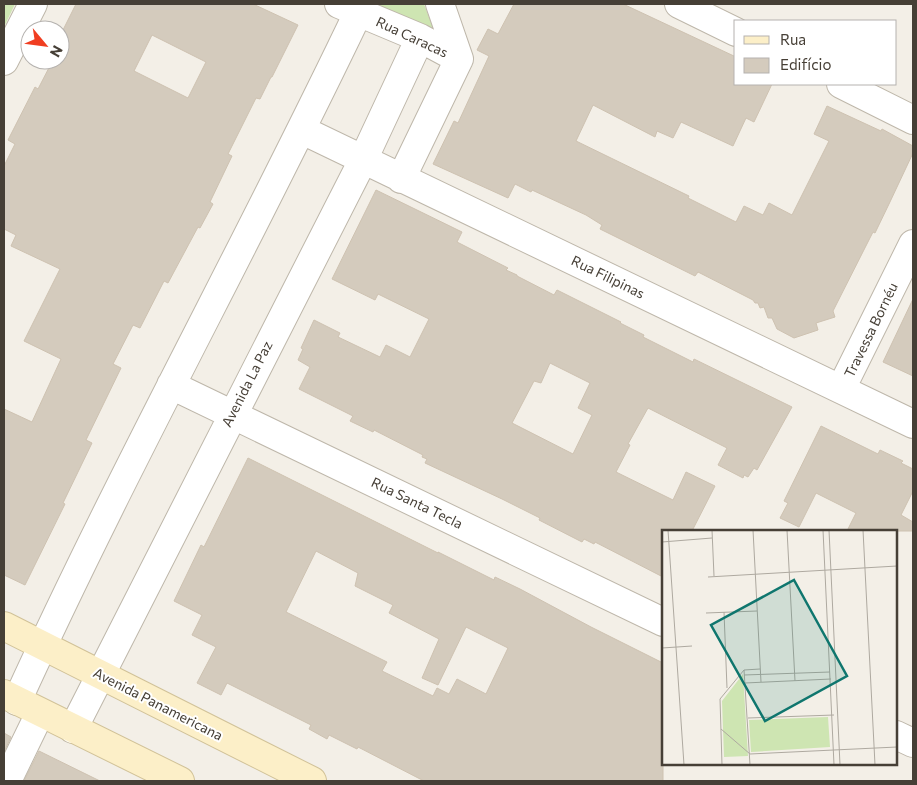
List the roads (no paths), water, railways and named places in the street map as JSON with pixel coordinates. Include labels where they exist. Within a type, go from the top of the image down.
[{"type":"street","points":[[4,61],[33,4]]},
{"type":"street","points":[[402,179],[458,59],[440,4]]},
{"type":"street","points":[[679,4],[734,31]]},
{"type":"street","points":[[7,781],[20,703],[42,646],[171,385],[302,130],[348,8]]},
{"type":"street","name":"Rua Caracas","points":[[348,8],[420,38],[458,59]]},
{"type":"street","name":"Avenida La Paz","points":[[73,729],[362,160],[420,38]]},
{"type":"street","points":[[843,85],[913,120]]},
{"type":"street","name":"Rua Filipinas","points":[[302,130],[913,424]]},
{"type":"street","name":"Travessa Bornéu","points":[[842,389],[913,244]]},
{"type":"street","name":"Rua Santa Tecla","points":[[171,385],[662,622]]},
{"type":"street","name":"Avenida Panamericana","points":[[4,626],[312,781]]},
{"type":"street","points":[[20,703],[180,781]]},
{"type":"street","points":[[897,735],[913,743]]}]
